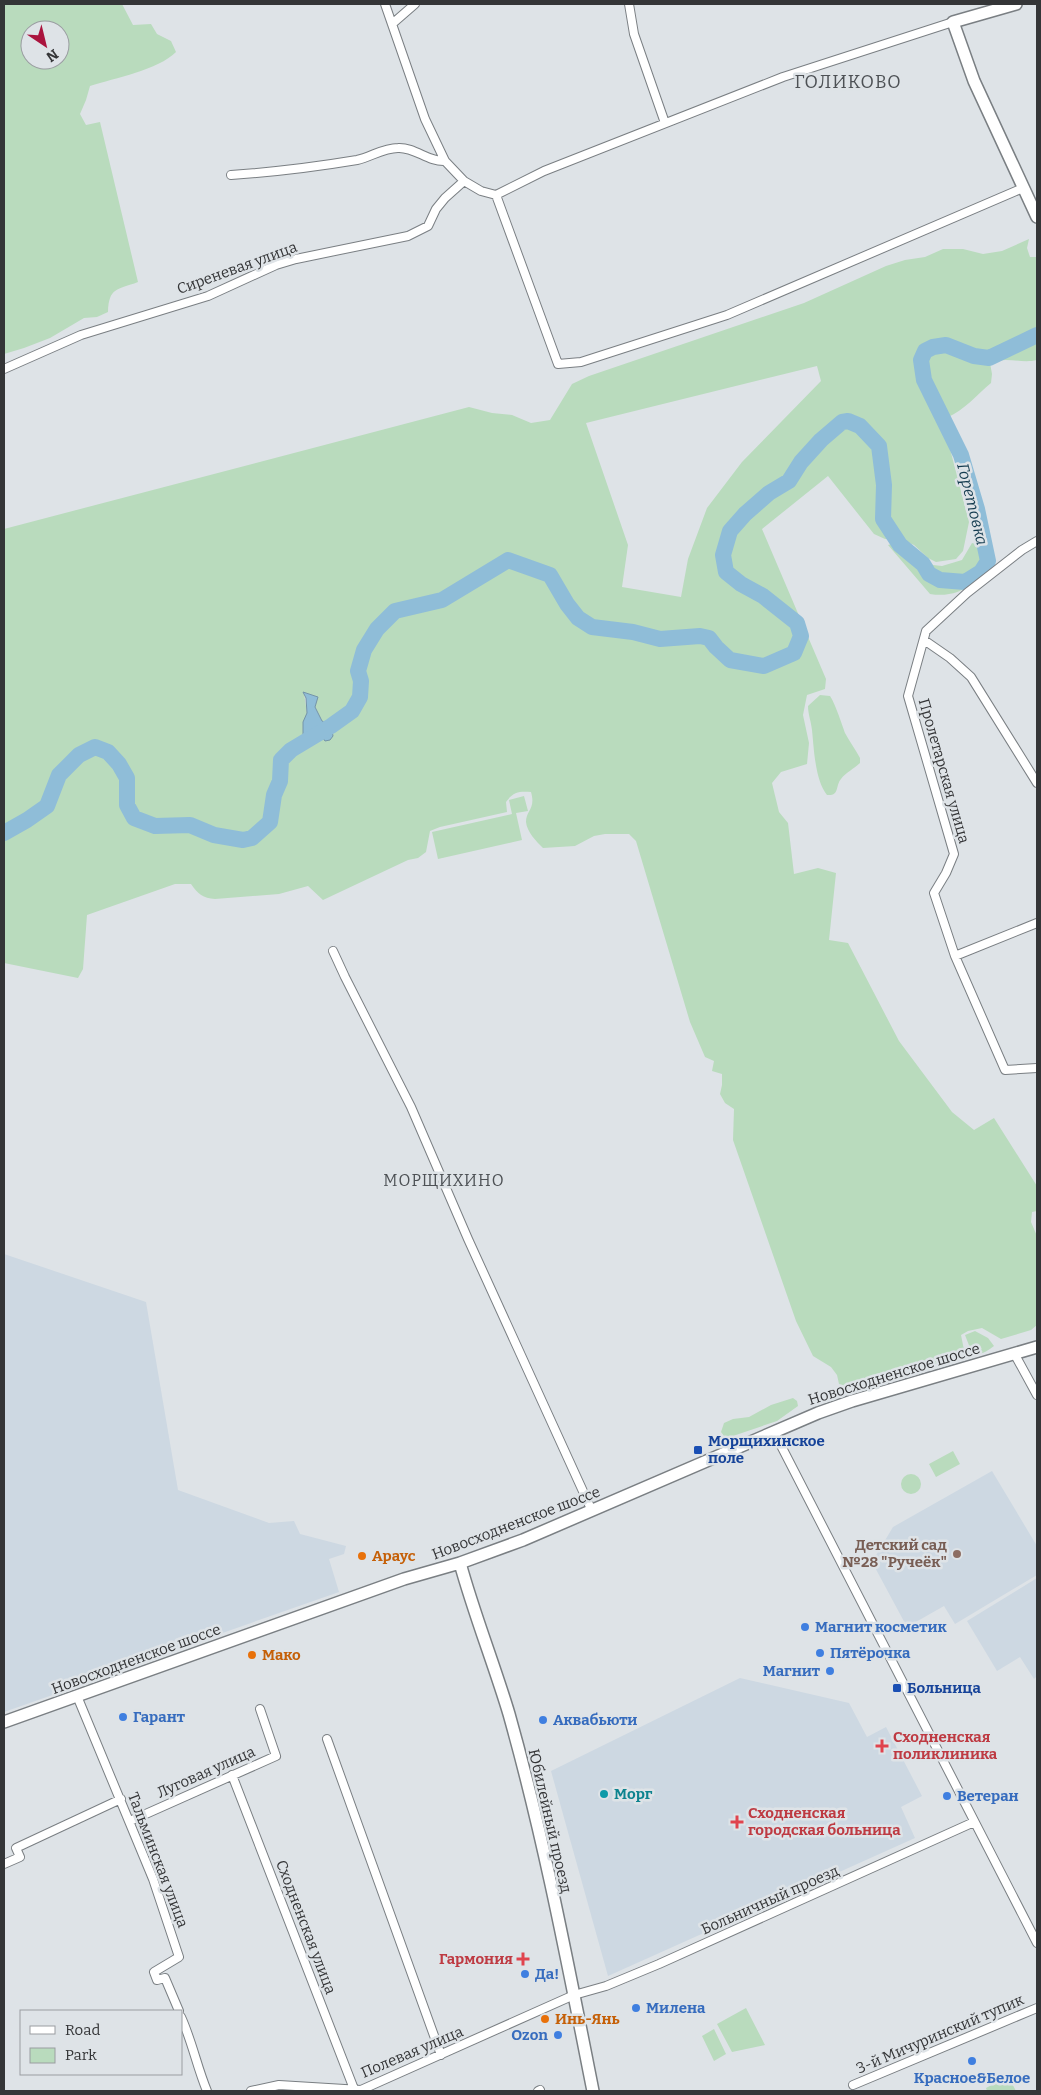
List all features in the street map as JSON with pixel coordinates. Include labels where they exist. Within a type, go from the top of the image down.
[{"type":"main road","points":[[1016,4],[953,22],[974,81],[1037,217]]},
{"type":"main road","name":"Новосходненское шоссе","points":[[4,1722],[404,1579],[460,1563],[592,1511],[774,1432],[852,1401],[1037,1347]]},
{"type":"main road","name":"Юбилейный проезд","points":[[460,1563],[508,1712],[525,1774],[593,2091]]},
{"type":"street","points":[[385,4],[425,119],[445,161],[464,181],[481,191],[496,195],[544,171],[665,123],[836,59],[953,22]]},
{"type":"street","points":[[392,24],[414,4]]},
{"type":"street","points":[[629,4],[634,34],[665,123]]},
{"type":"street","points":[[231,175],[312,168],[362,159],[388,149],[400,148],[410,150],[436,162],[445,161]]},
{"type":"street","name":"Сиреневая улица","points":[[4,369],[81,334],[208,296],[276,265],[296,259],[408,236],[428,226],[436,209],[464,181]]},
{"type":"street","points":[[496,195],[558,364],[581,362],[727,315],[1023,188]]},
{"type":"street","name":"Пролетарская улица","points":[[1037,541],[1022,550],[967,593],[926,631],[908,696],[954,854],[946,873],[934,893],[955,956],[1004,1070],[1037,1068]]},
{"type":"street","points":[[924,640],[950,658],[971,677],[1036,779]]},
{"type":"street","points":[[955,956],[1037,923]]},
{"type":"street","points":[[333,951],[344,978],[411,1107],[468,1239],[592,1511]]},
{"type":"street","points":[[1014,1353],[1037,1395]]},
{"type":"street","points":[[774,1432],[1037,1943]]},
{"type":"street","name":"Тальминская улица","points":[[77,1696],[153,1879],[179,1957],[154,1972],[157,1980],[165,1978],[179,2010]]},
{"type":"street","name":"Луговая улица","points":[[130,1821],[276,1756],[260,1709]]},
{"type":"street","points":[[327,1739],[441,2056]]},
{"type":"street","name":"Сходненская улица","points":[[232,1775],[359,2090]]},
{"type":"street","points":[[4,1864],[20,1857],[16,1848],[121,1799]]},
{"type":"street","name":"Больничный проезд","points":[[574,1996],[606,1986],[659,1964],[974,1822]]},
{"type":"street","name":"Полевая улица","points":[[251,2091],[279,2085],[359,2090],[441,2056],[574,1996]]},
{"type":"street","name":"3-й Мичуринский тупик","points":[[853,2085],[1037,2008]]},
{"type":"street","points":[[182,2019],[190,2036],[199,2072],[207,2091]]},
{"type":"shaded area","points":[[4,1254],[146,1302],[178,1490],[269,1523],[294,1521],[300,1534],[346,1546],[344,1554],[329,1559],[339,1592],[4,1712]]},
{"type":"shaded area","name":"Детский сад №28 \"Ручеёк\"","points":[[992,1471],[1037,1546],[1037,1575],[955,1624],[944,1606],[907,1627],[872,1562],[893,1527]]},
{"type":"shaded area","points":[[1037,1578],[1037,1676],[1034,1679],[1020,1657],[997,1671],[967,1621]]},
{"type":"shaded area","name":"Сходненская городская больница","points":[[740,1678],[849,1703],[867,1737],[886,1727],[922,1796],[901,1807],[915,1838],[608,1976],[551,1771]]},
{"type":"green space","points":[[4,4],[122,4],[133,25],[151,24],[157,34],[171,41],[176,52],[147,69],[90,86],[80,114],[86,125],[100,122],[138,282],[120,288],[112,294],[108,312],[97,317],[84,318],[50,338],[4,354]]},
{"type":"green space","points":[[1029,239],[1027,248],[1030,257],[1037,257],[1037,360],[1002,360],[990,363],[991,383],[965,407],[948,417],[943,436],[949,445],[969,522],[963,551],[956,559],[936,562],[928,558],[914,545],[905,541],[885,539],[874,534],[828,476],[762,529],[826,679],[825,689],[807,695],[803,715],[809,743],[807,764],[781,772],[772,783],[779,812],[788,823],[794,874],[818,868],[836,873],[829,940],[848,943],[899,1041],[952,1112],[974,1130],[994,1118],[1037,1186],[1037,1211],[1032,1212],[1031,1222],[1037,1236],[1037,1325],[1031,1330],[1001,1339],[982,1328],[968,1331],[961,1335],[965,1355],[854,1388],[839,1384],[837,1375],[831,1367],[813,1356],[796,1321],[733,1140],[734,1109],[725,1103],[720,1094],[722,1074],[712,1071],[714,1061],[705,1057],[690,1022],[636,841],[629,834],[605,834],[594,836],[575,846],[543,848],[532,836],[526,822],[532,806],[531,792],[520,792],[511,796],[506,802],[507,812],[430,831],[426,852],[418,858],[408,860],[323,900],[308,886],[279,894],[215,899],[201,895],[191,884],[175,884],[87,915],[83,969],[78,978],[4,963],[4,529],[469,407],[492,413],[512,415],[531,423],[550,420],[572,384],[589,376],[804,303],[886,266],[905,260],[925,257],[943,249],[963,249],[983,254],[1002,251]],"holes":[[[817,366],[821,381],[742,462],[707,508],[688,559],[681,597],[622,587],[628,545],[586,423]],[[304,693],[309,694],[322,721],[331,726],[331,731],[291,751],[303,737],[307,713]]]},
{"type":"green space","points":[[899,542],[917,552],[933,565],[942,566],[962,560],[972,543],[982,546],[989,553],[981,572],[968,586],[951,594],[930,594],[888,545]]},
{"type":"green space","points":[[820,695],[830,696],[845,733],[860,758],[860,763],[843,777],[839,782],[836,792],[831,795],[827,795],[820,781],[814,755],[812,727],[808,709],[808,706]]},
{"type":"green space","points":[[524,796],[528,811],[516,813],[522,840],[438,859],[432,832],[512,814],[509,800]]},
{"type":"green space","points":[[975,1331],[988,1338],[994,1346],[981,1353],[972,1353],[965,1335]]},
{"type":"green space","points":[[793,1398],[797,1401],[798,1406],[777,1421],[733,1436],[727,1440],[721,1432],[724,1423],[733,1419],[749,1417],[771,1405]]},
{"type":"green space","points":[[953,1451],[960,1464],[936,1477],[929,1464]]},
{"type":"green space","points":[[911,1474],[918,1477],[921,1484],[918,1491],[911,1494],[904,1491],[901,1484],[904,1477]]},
{"type":"green space","points":[[746,2008],[765,2045],[732,2052],[717,2024]]},
{"type":"green space","points":[[714,2029],[726,2054],[714,2061],[702,2036]]},
{"type":"green space","points":[[1008,2076],[1016,2091],[987,2091],[986,2088]]},
{"type":"water","points":[[303,692],[318,697],[315,707],[322,721],[331,726],[333,736],[330,740],[325,741],[322,737],[317,738],[291,751],[303,737],[303,722],[307,713],[306,698]]},
{"type":"waterway","name":"Горетовка","points":[[4,833],[47,806],[59,775],[79,755],[95,747],[108,752],[119,764],[127,778],[127,805],[134,818],[155,826],[190,825],[214,835],[243,840],[252,838],[270,822],[274,795],[280,781],[281,760],[291,750],[352,711],[360,697],[361,681],[358,671],[364,650],[377,629],[395,611],[442,600],[508,560],[550,575],[567,604],[578,618],[592,627],[633,632],[660,639],[700,636],[709,638],[730,660],[764,666],[794,653],[801,636],[797,623],[763,596],[741,584],[726,572],[723,555],[730,531],[745,514],[769,493],[789,481],[801,462],[821,440],[842,422],[848,421],[860,426],[879,446],[884,485],[883,519],[900,545],[923,564],[929,574],[940,580],[965,582],[981,572],[988,561],[977,509],[961,455],[924,380],[921,360],[925,351],[933,347],[946,345],[974,356],[989,358],[1037,335]]},
{"type":"place","name":"Морщихинское поле","points":[[698,1450]]},
{"type":"place","name":"Детский сад №28 \"Ручеёк\"","points":[[957,1554]]},
{"type":"place","name":"Араус","points":[[362,1556]]},
{"type":"place","name":"Магнит косметик","points":[[805,1627]]},
{"type":"place","name":"Пятёрочка","points":[[820,1653]]},
{"type":"place","name":"Мако","points":[[252,1655]]},
{"type":"place","name":"Магнит","points":[[830,1671]]},
{"type":"place","name":"Больница","points":[[897,1688]]},
{"type":"place","name":"Гарант","points":[[123,1717]]},
{"type":"place","name":"Аквабьюти","points":[[543,1720]]},
{"type":"place","name":"Сходненская поликлиника","points":[[882,1746]]},
{"type":"place","name":"Морг","points":[[604,1794]]},
{"type":"place","name":"Ветеран","points":[[947,1796]]},
{"type":"place","name":"Сходненская городская больница","points":[[737,1822]]},
{"type":"place","name":"Гармония","points":[[523,1959]]},
{"type":"place","name":"Да!","points":[[525,1974]]},
{"type":"place","name":"Милена","points":[[636,2008]]},
{"type":"place","name":"Инь-Янь","points":[[545,2019]]},
{"type":"place","name":"Ozon","points":[[558,2035]]},
{"type":"place","name":"Красное&Белое","points":[[972,2061]]},
{"type":"district","name":"ГОЛИКОВО","points":[[848,82]]},
{"type":"district","name":"МОРЩИХИНО","points":[[444,1180]]}]
